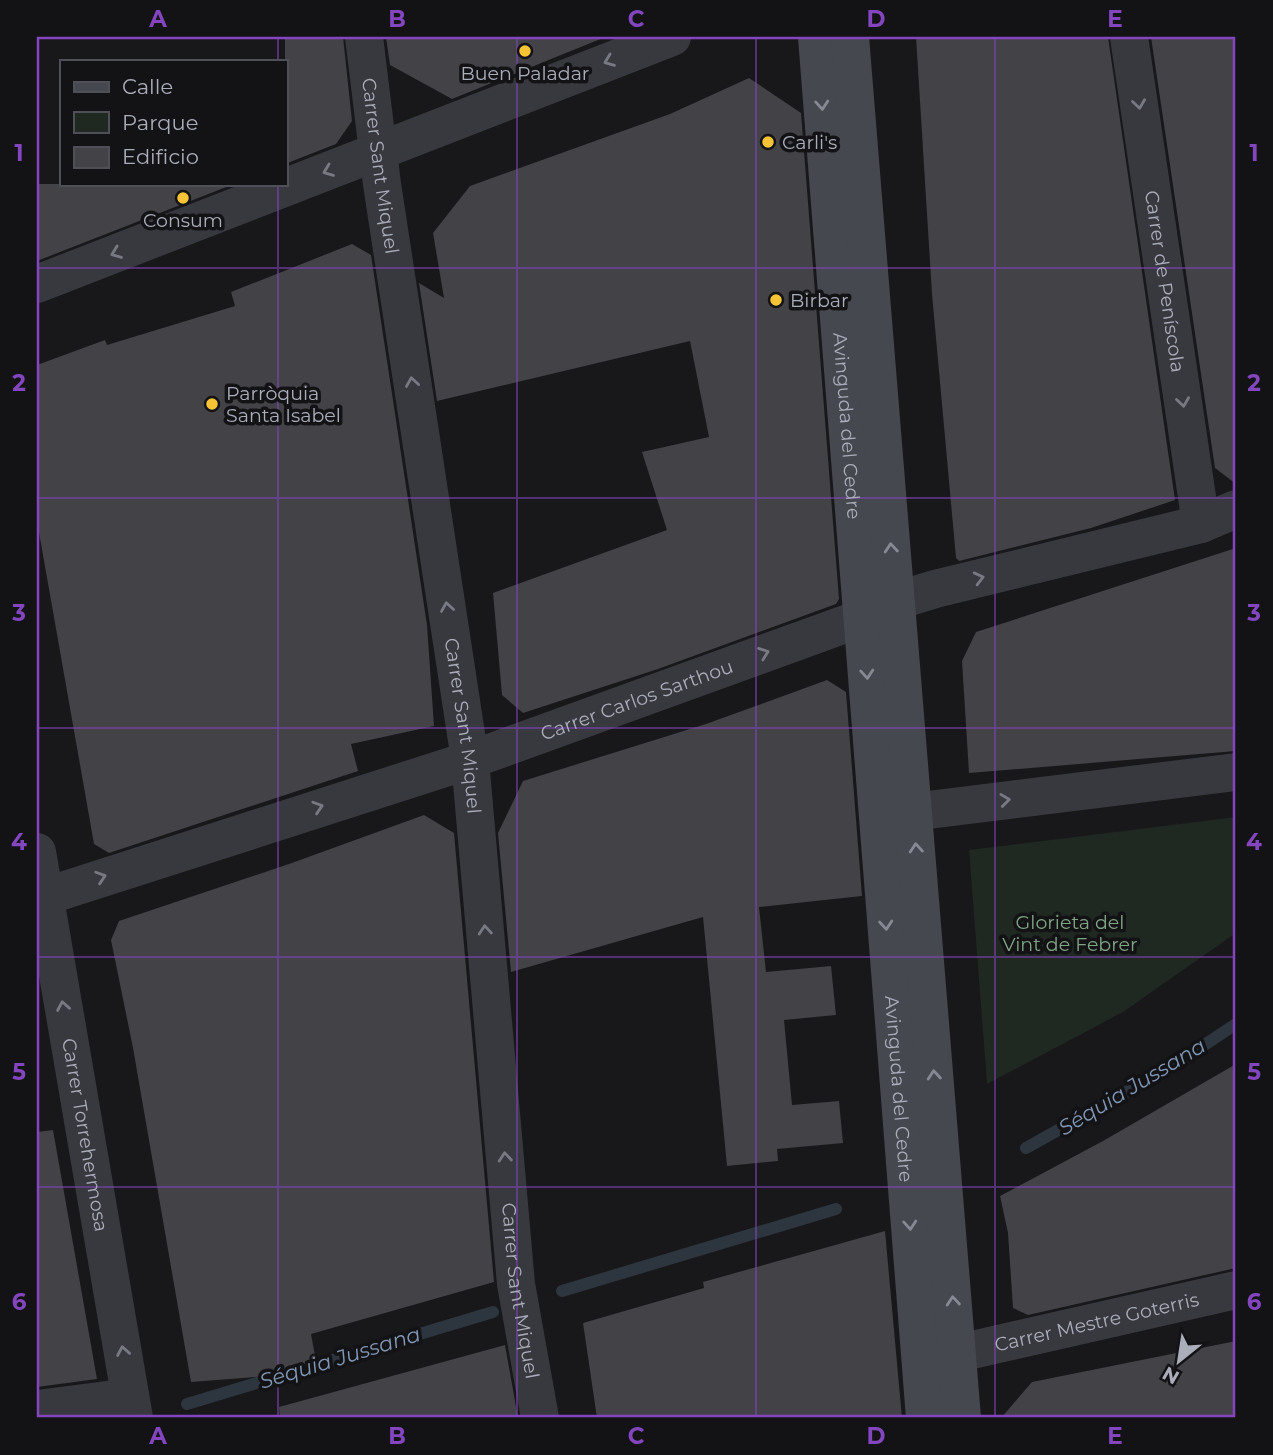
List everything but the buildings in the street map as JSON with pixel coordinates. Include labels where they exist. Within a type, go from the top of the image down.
[{"type":"street","name":"Carrer Sant Miquel","points":[[364,37],[378,151],[470,760],[516,1284],[540,1418]]},
{"type":"street","points":[[37,284],[672,37]]},
{"type":"street","name":"Avinguda del Cedre","points":[[817,37],[862,618],[895,814],[962,1418]]},
{"type":"street","name":"Avinguda del Cedre","points":[[850,37],[896,601],[895,814],[920,1362],[925,1418]]},
{"type":"street","name":"Carrer de Peníscola","points":[[1129,37],[1202,524]]},
{"type":"street","name":"Carrer Carlos Sarthou","points":[[40,897],[470,760],[862,618],[896,601],[935,589],[1202,524],[1236,509]]},
{"type":"street","points":[[895,814],[1236,772]]},
{"type":"street","name":"Carrer Torrehermosa","points":[[37,852],[40,897],[132,1408]]},
{"type":"street","name":"Carrer Mestre Goterris","points":[[957,1354],[1236,1290]]},
{"type":"street","points":[[920,1362],[957,1354]]},
{"type":"street","points":[[37,1409],[132,1408]]},
{"type":"green space","name":"Glorieta del Vint de Febrer","points":[[1236,817],[1236,933],[1123,1012],[987,1084],[969,850]]},
{"type":"waterway","name":"Séquia Jussana","points":[[1026,1148],[1171,1067],[1236,1024]]},
{"type":"waterway","name":"Séquia Jussana","points":[[562,1291],[836,1209]]},
{"type":"waterway","name":"Séquia Jussana","points":[[187,1404],[493,1312]]},
{"type":"place","name":"Buen Paladar","points":[[525,51]]},
{"type":"place","name":"Carli's","points":[[768,142]]},
{"type":"place","name":"Consum","points":[[183,198]]},
{"type":"place","name":"Birbar","points":[[776,300]]},
{"type":"place","name":"Parròquia Santa Isabel","points":[[212,404]]}]
